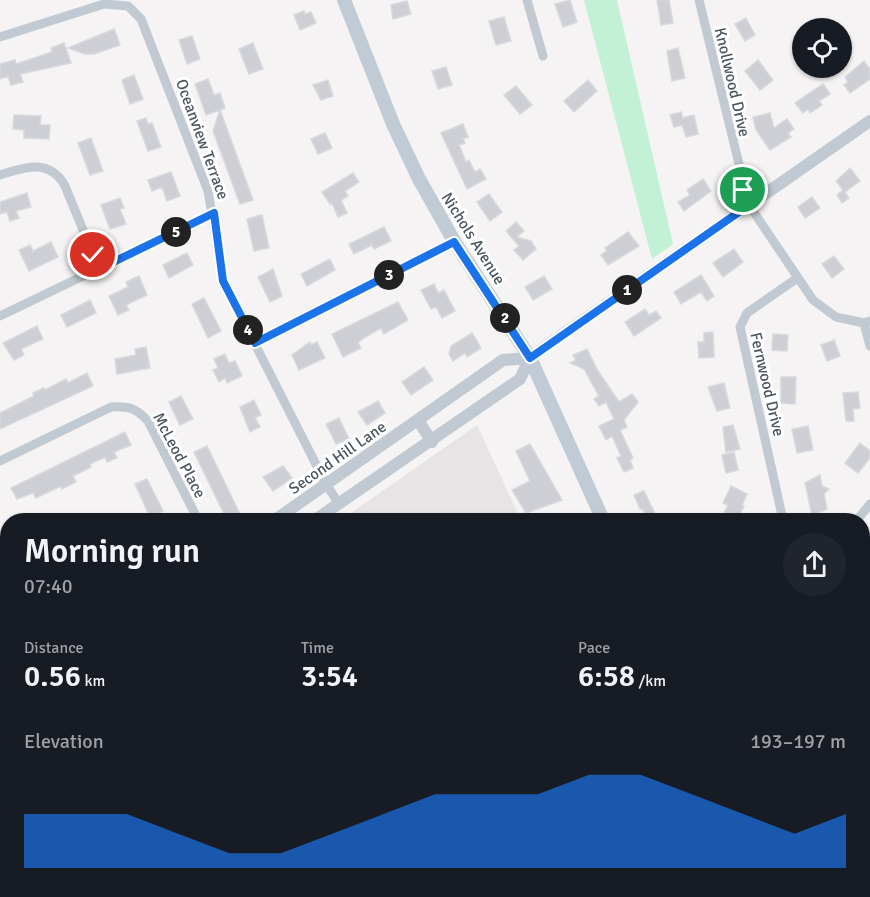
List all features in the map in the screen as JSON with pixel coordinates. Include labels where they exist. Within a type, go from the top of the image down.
[{"type":"main road","name":"Nichols Avenue","points":[[344,0],[393,124],[427,196],[454,242],[530,358],[600,513]]},
{"type":"street","points":[[527,0],[543,56]]},
{"type":"street","name":"Knollwood Drive","points":[[699,0],[749,205],[796,279],[825,311],[836,317],[867,322]]},
{"type":"street","name":"Oceanview Terrace","points":[[0,37],[104,4],[122,4],[133,10],[144,25],[208,191],[214,213],[223,281],[326,484],[339,504]]},
{"type":"street","points":[[326,513],[432,442],[520,379],[530,358],[870,121]]},
{"type":"street","points":[[0,175],[30,166],[44,168],[56,174],[65,186],[99,269]]},
{"type":"street","points":[[0,316],[214,213]]},
{"type":"street","points":[[255,343],[454,242]]},
{"type":"street","name":"Fernwood Drive","points":[[781,513],[740,327],[747,314],[796,279]]},
{"type":"street","points":[[867,322],[870,346]]},
{"type":"street","name":"Second Hill Lane","points":[[284,513],[503,360],[530,358]]},
{"type":"street","name":"McLeod Place","points":[[0,461],[111,407],[125,406],[138,410],[148,421],[194,513]]},
{"type":"street","points":[[418,420],[432,442]]},
{"type":"shaded area","points":[[477,425],[518,513],[351,513]]},
{"type":"green space","points":[[584,0],[617,0],[673,244],[652,259]]},
{"type":"building","points":[[570,0],[577,22],[563,27],[555,4]]},
{"type":"building","points":[[657,0],[669,0],[673,23],[661,25]]},
{"type":"building","points":[[407,1],[411,14],[393,19],[391,5]]},
{"type":"building","points":[[304,11],[305,14],[311,12],[316,23],[300,30],[294,15]]},
{"type":"building","points":[[504,17],[511,41],[496,45],[489,21]]},
{"type":"building","points":[[746,18],[755,35],[745,41],[735,24]]},
{"type":"building","points":[[114,29],[120,45],[94,54],[85,54],[68,48]]},
{"type":"building","points":[[192,36],[200,59],[187,64],[179,40]]},
{"type":"building","points":[[64,43],[71,63],[20,74],[23,82],[11,85],[8,76],[0,79],[0,64],[15,60],[16,64],[52,52],[51,48]]},
{"type":"building","points":[[253,43],[263,69],[249,74],[239,49]]},
{"type":"building","points":[[678,48],[685,78],[672,81],[667,51]]},
{"type":"building","points":[[758,60],[773,80],[760,90],[745,71]]},
{"type":"building","points":[[864,61],[870,69],[870,79],[850,93],[844,85],[848,82],[846,78],[852,78],[852,71]]},
{"type":"building","points":[[446,67],[452,85],[438,89],[432,71]]},
{"type":"building","points":[[134,75],[143,99],[130,104],[122,80]]},
{"type":"building","points":[[208,79],[214,95],[220,93],[225,108],[206,115],[195,84]]},
{"type":"building","points":[[328,80],[333,96],[321,100],[313,85]]},
{"type":"building","points":[[588,80],[597,91],[574,112],[564,101]]},
{"type":"building","points":[[823,84],[830,94],[819,101],[822,105],[810,113],[808,109],[803,113],[795,103]]},
{"type":"building","points":[[516,86],[532,105],[520,114],[504,95]]},
{"type":"building","points":[[220,110],[253,200],[240,204],[213,131]]},
{"type":"building","points":[[681,112],[683,118],[694,115],[698,134],[686,137],[682,125],[674,127],[670,115]]},
{"type":"building","points":[[770,113],[774,128],[787,119],[794,129],[788,133],[791,137],[770,150],[756,130],[753,117]]},
{"type":"building","points":[[14,115],[41,116],[40,125],[50,125],[49,139],[24,138],[24,130],[13,129]]},
{"type":"building","points":[[146,118],[148,124],[152,123],[161,147],[148,151],[137,121]]},
{"type":"building","points":[[463,124],[468,137],[463,139],[465,143],[459,145],[466,162],[469,160],[475,172],[480,169],[486,179],[467,189],[441,133]]},
{"type":"building","points":[[325,133],[332,148],[318,154],[311,139]]},
{"type":"building","points":[[91,138],[103,171],[90,175],[78,143]]},
{"type":"building","points":[[850,168],[860,181],[845,192],[849,198],[842,203],[837,195],[843,190],[836,181]]},
{"type":"building","points":[[171,172],[180,196],[167,201],[162,187],[152,191],[148,180]]},
{"type":"building","points":[[353,173],[359,182],[345,191],[348,196],[341,200],[347,213],[338,217],[332,203],[330,204],[322,192]]},
{"type":"building","points":[[703,179],[711,191],[684,211],[678,202],[690,195],[687,190]]},
{"type":"building","points":[[27,193],[31,207],[16,211],[19,218],[10,221],[7,212],[0,214],[0,202]]},
{"type":"building","points":[[489,194],[502,212],[490,221],[477,202]]},
{"type":"building","points":[[812,197],[820,208],[805,218],[798,207]]},
{"type":"building","points":[[120,198],[124,208],[120,209],[126,224],[110,229],[101,205]]},
{"type":"building","points":[[262,215],[269,248],[254,251],[247,219]]},
{"type":"building","points":[[516,222],[524,231],[517,237],[531,241],[536,249],[523,260],[514,250],[519,246],[506,231]]},
{"type":"building","points":[[384,227],[391,241],[374,249],[372,245],[354,254],[349,244]]},
{"type":"building","points":[[628,232],[639,246],[608,265],[601,255],[607,251],[605,248]]},
{"type":"building","points":[[51,242],[58,257],[29,271],[19,250],[30,245],[33,251]]},
{"type":"building","points":[[734,249],[743,262],[723,277],[713,263]]},
{"type":"building","points":[[187,253],[193,265],[169,278],[163,265]]},
{"type":"building","points":[[834,256],[844,269],[832,278],[822,264]]},
{"type":"building","points":[[330,259],[335,270],[307,286],[301,274]]},
{"type":"building","points":[[273,269],[282,296],[270,302],[258,277]]},
{"type":"building","points":[[701,275],[714,296],[707,301],[701,292],[681,304],[674,292]]},
{"type":"building","points":[[139,276],[147,295],[126,305],[129,310],[118,315],[109,296],[128,287],[126,282]]},
{"type":"building","points":[[544,276],[552,289],[533,300],[525,287]]},
{"type":"building","points":[[434,284],[438,293],[444,290],[455,311],[442,318],[436,307],[431,309],[421,290]]},
{"type":"building","points":[[204,298],[221,331],[208,338],[192,304]]},
{"type":"building","points":[[90,300],[96,313],[67,327],[61,315]]},
{"type":"building","points":[[398,302],[408,320],[384,334],[381,328],[358,343],[361,348],[343,357],[332,334]]},
{"type":"building","points":[[645,309],[649,315],[656,311],[661,318],[634,336],[625,322]]},
{"type":"building","points":[[37,326],[43,339],[21,349],[24,355],[14,360],[3,343]]},
{"type":"building","points":[[713,332],[714,357],[699,358],[698,342],[704,342],[704,333]]},
{"type":"building","points":[[472,333],[481,348],[467,357],[465,353],[453,361],[449,354],[451,346]]},
{"type":"building","points":[[773,334],[788,335],[787,351],[772,350]]},
{"type":"building","points":[[834,340],[840,356],[827,361],[821,345]]},
{"type":"building","points":[[310,342],[311,345],[317,342],[325,358],[299,370],[292,355]]},
{"type":"building","points":[[146,347],[150,368],[117,374],[115,359],[136,355],[135,349]]},
{"type":"building","points":[[587,349],[598,371],[619,402],[632,394],[638,402],[624,420],[627,427],[620,430],[633,458],[630,460],[633,468],[624,472],[617,458],[621,456],[612,436],[606,440],[599,426],[614,419],[606,402],[599,406],[594,399],[599,396],[584,369],[570,363],[576,360],[573,355]]},
{"type":"building","points":[[225,354],[229,363],[235,361],[242,376],[227,383],[225,378],[219,382],[213,370],[218,368],[214,359]]},
{"type":"building","points":[[424,367],[433,380],[411,395],[402,382]]},
{"type":"building","points":[[87,373],[93,386],[0,429],[0,413],[34,396],[33,393],[44,388],[45,390],[66,379],[68,383]]},
{"type":"building","points":[[781,377],[796,377],[795,404],[781,403]]},
{"type":"building","points":[[724,383],[730,408],[717,411],[708,387]]},
{"type":"building","points":[[858,392],[860,408],[853,409],[854,421],[846,421],[843,393]]},
{"type":"building","points":[[181,396],[193,419],[180,425],[169,402]]},
{"type":"building","points":[[254,400],[261,415],[255,418],[260,427],[250,432],[240,407]]},
{"type":"building","points":[[378,401],[385,413],[367,425],[358,412]]},
{"type":"building","points":[[339,418],[349,439],[336,444],[326,424]]},
{"type":"building","points":[[733,425],[740,449],[726,452],[723,427]]},
{"type":"building","points":[[808,426],[813,450],[797,453],[792,429]]},
{"type":"building","points":[[125,432],[131,445],[114,452],[117,458],[107,462],[105,457],[90,464],[91,467],[73,476],[76,482],[62,489],[61,486],[36,498],[33,493],[17,499],[11,488]]},
{"type":"building","points":[[860,443],[870,451],[870,458],[858,473],[845,463]]},
{"type":"building","points":[[530,444],[562,500],[526,513],[512,490],[530,481],[516,451]]},
{"type":"building","points":[[207,446],[240,513],[224,513],[194,452]]},
{"type":"building","points":[[734,452],[738,470],[726,473],[722,455]]},
{"type":"building","points":[[283,466],[292,478],[273,491],[263,477]]},
{"type":"building","points":[[820,475],[822,486],[829,489],[824,494],[827,509],[812,513],[805,483]]},
{"type":"building","points":[[147,479],[163,511],[148,513],[135,484]]},
{"type":"building","points":[[731,486],[747,494],[740,513],[724,513],[728,505],[723,503]]},
{"type":"building","points":[[644,491],[655,513],[644,513],[642,508],[640,509],[634,495]]},
{"type":"route","points":[[93,255],[99,269],[214,213],[223,281],[255,343],[454,242],[530,358],[749,205],[743,190]]}]
